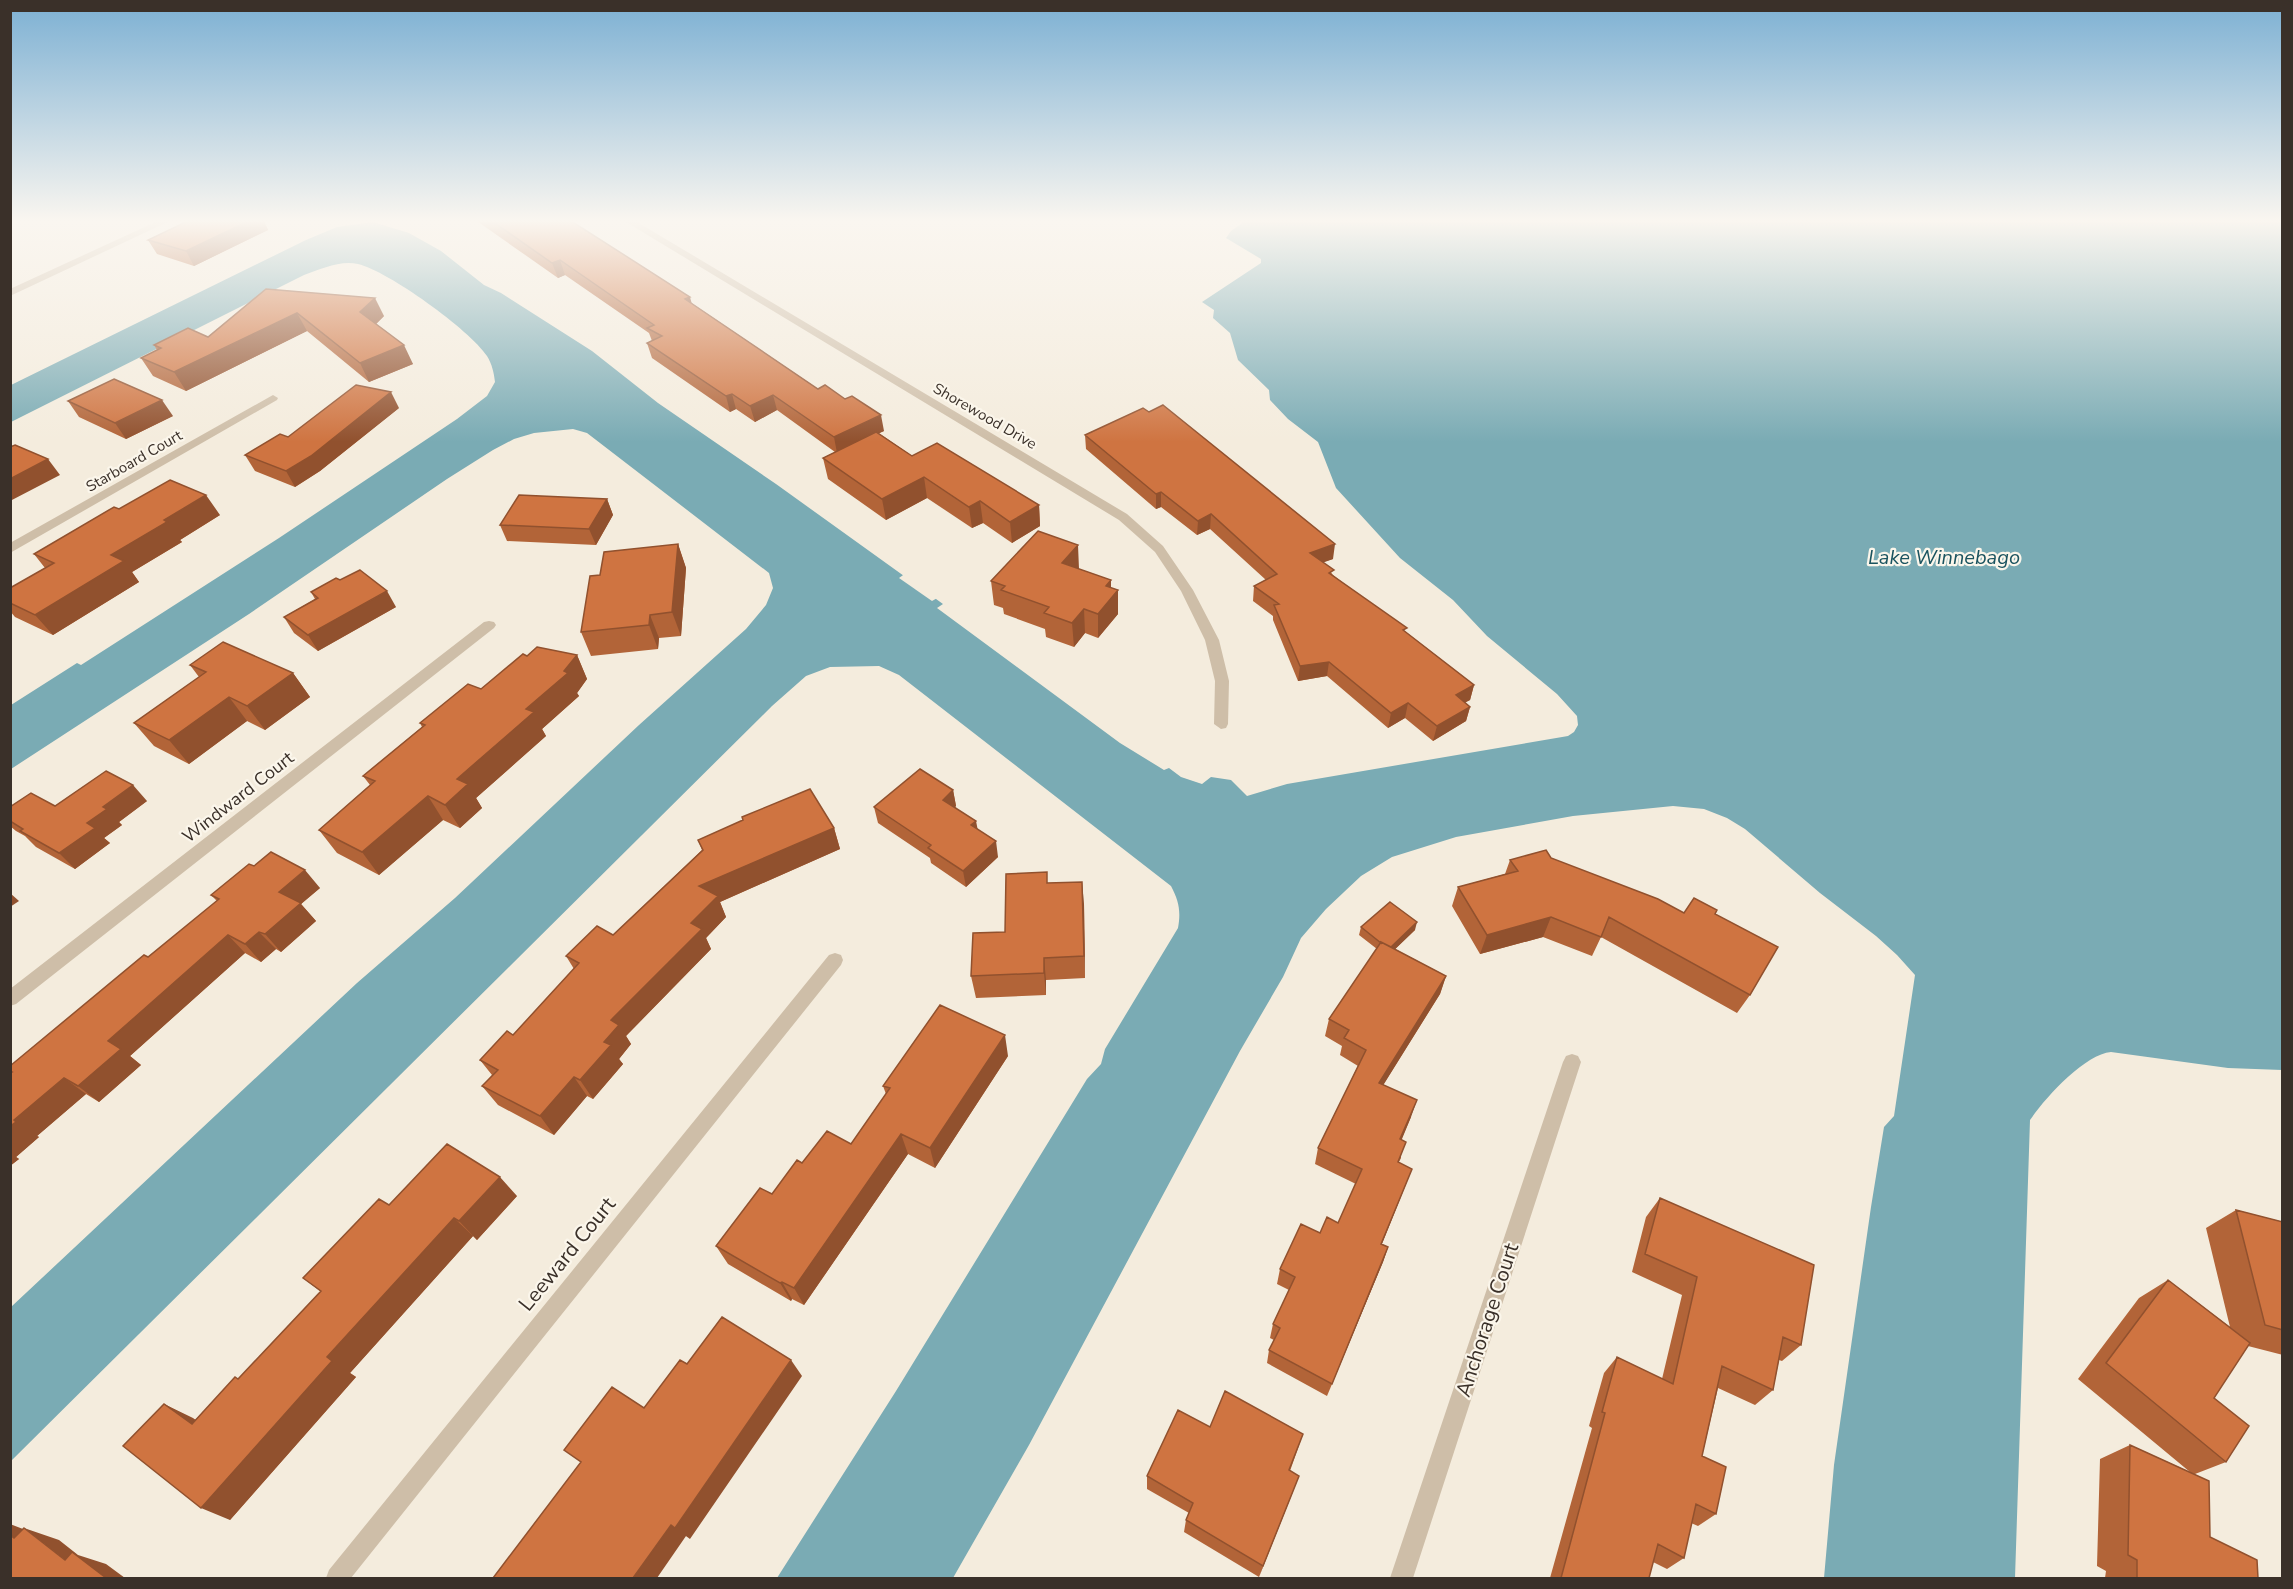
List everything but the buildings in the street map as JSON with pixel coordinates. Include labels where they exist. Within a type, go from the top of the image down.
[{"type":"street","name":"Shorewood Drive","points":[[750,293],[1099,501],[1142,533],[1173,568],[1212,640],[1222,681],[1221,724]]},
{"type":"street","name":"Starboard Court","points":[[10,549],[273,399]]},
{"type":"street","name":"Windward Court","points":[[10,999],[489,625]]},
{"type":"street","name":"Leeward Court","points":[[337,1578],[835,960]]},
{"type":"street","name":"Anchorage Court","points":[[1401,1578],[1572,1062]]},
{"type":"water","points":[[198,293],[268,293],[11,422],[11,385]]},
{"type":"water","name":"Lake Winnebago","points":[[414,293],[501,293],[592,351],[658,403],[776,484],[943,604],[937,608],[1120,743],[1164,770],[1169,768],[1181,777],[1202,784],[1211,777],[1231,780],[1247,796],[1287,784],[1568,736],[1574,732],[1578,725],[1577,716],[1557,694],[1487,636],[1453,600],[1400,558],[1336,488],[1318,442],[1288,419],[1270,400],[1269,390],[1238,360],[1230,333],[1213,318],[1214,310],[1202,302],[1215,293],[2282,293],[2282,1070],[2228,1068],[2111,1052],[2089,1060],[2066,1079],[2045,1100],[2030,1120],[2015,1578],[1824,1578],[1834,1465],[1871,1207],[1884,1127],[1894,1116],[1915,975],[1876,936],[1820,893],[1745,829],[1727,818],[1704,809],[1673,806],[1573,816],[1456,837],[1392,857],[1361,876],[1326,909],[1301,938],[1283,977],[1240,1051],[1029,1445],[953,1578],[777,1578],[896,1391],[1087,1079],[1101,1064],[1105,1049],[1178,928],[1179,922],[1179,907],[1171,886],[899,675],[879,666],[830,667],[806,676],[772,706],[11,1461],[11,1307],[357,983],[455,898],[639,725],[746,629],[766,605],[773,588],[769,573],[587,433],[573,429],[534,433],[514,439],[493,450],[447,479],[249,614],[11,769],[11,705],[77,663],[81,665],[279,538],[457,419],[487,396],[495,382],[487,356],[447,317]]},
{"type":"pier","points":[[906,573],[939,597],[932,601],[899,578]]}]
